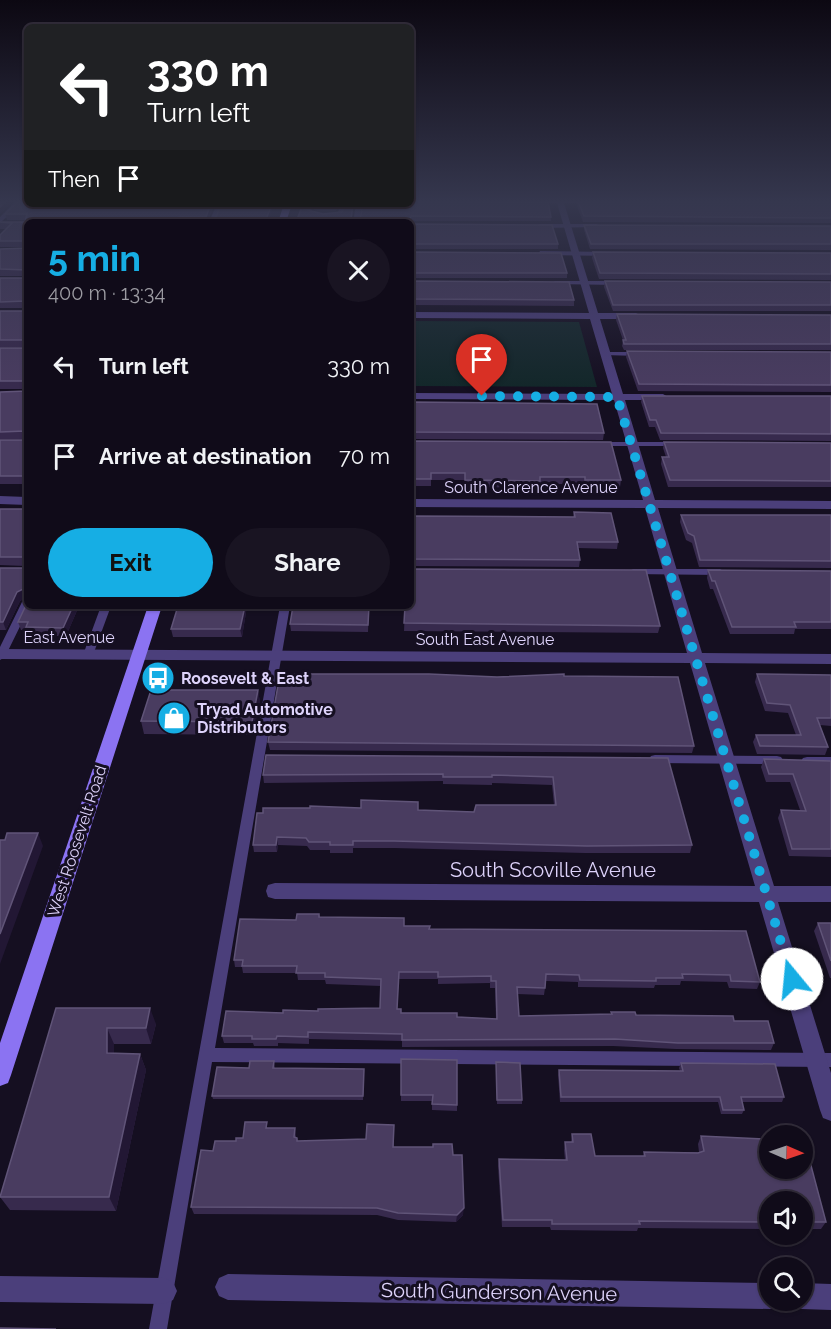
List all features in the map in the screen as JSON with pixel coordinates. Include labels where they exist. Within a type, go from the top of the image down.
[{"type":"main road","name":"West Roosevelt Road","points":[[0,1076],[154,609]]},
{"type":"street","points":[[579,263],[766,893],[824,1060],[831,1110]]},
{"type":"street","points":[[414,315],[644,316]]},
{"type":"street","points":[[414,396],[670,397]]},
{"type":"street","points":[[0,501],[24,501]]},
{"type":"street","name":"South Clarence Avenue","points":[[414,503],[831,505]]},
{"type":"street","name":"East Avenue","points":[[1,655],[138,655]]},
{"type":"street","name":"South East Avenue","points":[[138,655],[831,659]]},
{"type":"street","name":"South Scoville Avenue","points":[[275,891],[831,894]]},
{"type":"street","name":"South Gunderson Avenue","points":[[228,1287],[759,1296]]},
{"type":"street","points":[[0,1289],[164,1291]]},
{"type":"street","points":[[813,1296],[831,1297]]},
{"type":"lane","points":[[547,283],[622,283]]},
{"type":"lane","points":[[605,354],[645,354]]},
{"type":"lane","points":[[590,444],[685,444]]},
{"type":"lane","points":[[624,572],[727,572]]},
{"type":"lane","points":[[1,655],[24,608]]},
{"type":"lane","points":[[88,655],[105,609]]},
{"type":"lane","points":[[158,1329],[206,1055],[264,756],[276,656],[284,609]]},
{"type":"lane","points":[[639,759],[831,761]]},
{"type":"lane","points":[[206,1055],[824,1060]]},
{"type":"green space","points":[[414,321],[579,322],[597,387],[414,386]]},
{"type":"building","points":[[0,263],[24,263],[24,270],[0,269]]},
{"type":"building","points":[[414,263],[564,263],[567,273],[414,273]]},
{"type":"building","points":[[597,263],[831,263],[831,274],[600,273]]},
{"type":"building","points":[[0,278],[24,278],[24,301],[0,302]]},
{"type":"building","points":[[414,281],[569,282],[574,300],[414,299]]},
{"type":"building","points":[[605,281],[831,282],[831,305],[613,305]]},
{"type":"building","points":[[0,311],[24,311],[24,340],[0,340]]},
{"type":"building","points":[[617,314],[831,315],[831,344],[624,344],[623,340],[626,340]]},
{"type":"building","points":[[0,348],[24,348],[24,381],[0,381]]},
{"type":"building","points":[[627,351],[831,352],[831,385],[639,384]]},
{"type":"building","points":[[24,391],[24,431],[0,432],[0,392]]},
{"type":"building","points":[[642,396],[831,396],[831,434],[661,433],[656,420],[650,420]]},
{"type":"building","points":[[414,402],[597,404],[604,433],[414,432]]},
{"type":"building","points":[[0,440],[24,440],[24,476],[0,476]]},
{"type":"building","points":[[414,441],[611,442],[621,480],[540,477],[540,481],[465,480],[465,473],[431,473],[431,479],[414,479]]},
{"type":"building","points":[[664,442],[831,443],[831,481],[670,480],[662,457],[669,457]]},
{"type":"building","points":[[0,509],[24,509],[24,557],[0,557]]},
{"type":"building","points":[[574,512],[611,513],[618,542],[577,542],[580,560],[414,559],[414,516],[575,517]]},
{"type":"building","points":[[681,515],[831,515],[831,561],[700,560],[694,536],[688,533]]},
{"type":"building","points":[[0,568],[24,568],[24,588],[17,592],[3,622],[0,622]]},
{"type":"building","points":[[414,569],[646,570],[660,626],[404,623],[405,609],[414,609]]},
{"type":"building","points":[[708,570],[831,571],[831,622],[794,622],[796,627],[732,627],[715,581],[712,581]]},
{"type":"building","points":[[24,609],[72,609],[63,628],[26,627],[28,622],[18,622]]},
{"type":"building","points":[[177,609],[244,609],[240,629],[171,629]]},
{"type":"building","points":[[292,609],[369,609],[368,625],[290,624]]},
{"type":"building","points":[[280,674],[429,674],[497,677],[564,674],[564,676],[678,677],[694,746],[268,742]]},
{"type":"building","points":[[757,674],[831,675],[831,718],[817,718],[828,747],[760,746],[756,735],[801,735],[790,705],[767,703]]},
{"type":"building","points":[[151,690],[258,690],[252,722],[141,721]]},
{"type":"building","points":[[266,755],[668,758],[692,845],[587,846],[353,841],[353,845],[330,845],[330,842],[309,842],[306,838],[277,837],[276,845],[253,845],[257,813],[263,813],[263,808],[310,808],[310,806],[361,808],[361,800],[418,802],[418,810],[474,812],[476,805],[556,805],[553,777],[492,775],[492,777],[443,777],[443,774],[263,775]]},
{"type":"building","points":[[764,759],[831,761],[831,849],[792,849],[781,810],[806,811],[793,774],[769,774]]},
{"type":"building","points":[[7,833],[38,833],[0,934],[0,840],[5,840]]},
{"type":"building","points":[[297,914],[319,914],[319,917],[404,918],[404,926],[430,926],[429,929],[746,931],[760,982],[731,981],[730,975],[682,974],[683,978],[656,978],[656,981],[580,980],[579,975],[546,974],[545,988],[517,987],[519,1016],[635,1012],[636,1015],[733,1016],[734,1021],[768,1021],[774,1043],[678,1043],[615,1039],[402,1040],[402,1034],[308,1032],[308,1037],[277,1036],[276,1039],[222,1036],[226,1011],[283,1013],[283,1010],[380,1008],[381,979],[325,977],[325,973],[296,973],[297,966],[242,966],[243,960],[234,960],[240,919],[296,920]],"holes":[[[399,972],[438,972],[438,977],[491,976],[491,981],[496,981],[497,1019],[457,1017],[457,1013],[401,1013],[401,1009],[397,1009]]]},
{"type":"building","points":[[818,923],[831,923],[831,961]]},
{"type":"building","points":[[56,1008],[150,1008],[146,1028],[107,1028],[107,1053],[140,1054],[109,1197],[0,1197]]},
{"type":"building","points":[[401,1059],[457,1060],[457,1105],[432,1104],[433,1095],[401,1095]]},
{"type":"building","points":[[250,1061],[274,1061],[273,1068],[364,1069],[363,1096],[212,1096],[217,1067],[249,1068]]},
{"type":"building","points":[[496,1062],[520,1063],[522,1100],[497,1100]]},
{"type":"building","points":[[681,1063],[775,1064],[784,1097],[741,1097],[744,1110],[723,1110],[720,1097],[561,1097],[559,1070],[683,1071]]},
{"type":"building","points":[[245,1122],[267,1122],[266,1128],[295,1128],[294,1137],[297,1141],[366,1139],[367,1124],[394,1125],[393,1147],[433,1147],[433,1144],[452,1144],[453,1155],[462,1155],[464,1208],[457,1215],[398,1213],[377,1208],[191,1207],[201,1150],[213,1151],[215,1141],[236,1141],[236,1138],[243,1138]]},
{"type":"building","points":[[572,1134],[591,1134],[595,1156],[645,1156],[644,1152],[698,1153],[704,1151],[701,1136],[759,1139],[759,1179],[813,1179],[813,1173],[826,1222],[813,1222],[813,1191],[759,1191],[759,1222],[639,1221],[640,1224],[552,1224],[552,1220],[503,1220],[499,1159],[567,1160],[565,1142],[573,1142]]},
{"type":"building","points":[[0,1328],[56,1329],[0,1329]]},
{"type":"place","name":"Roosevelt & East","points":[[158,678]]},
{"type":"place","name":"Tryad Automotive Distributors","points":[[174,718]]},
{"type":"route","points":[[482,396],[617,397],[792,979]]}]
